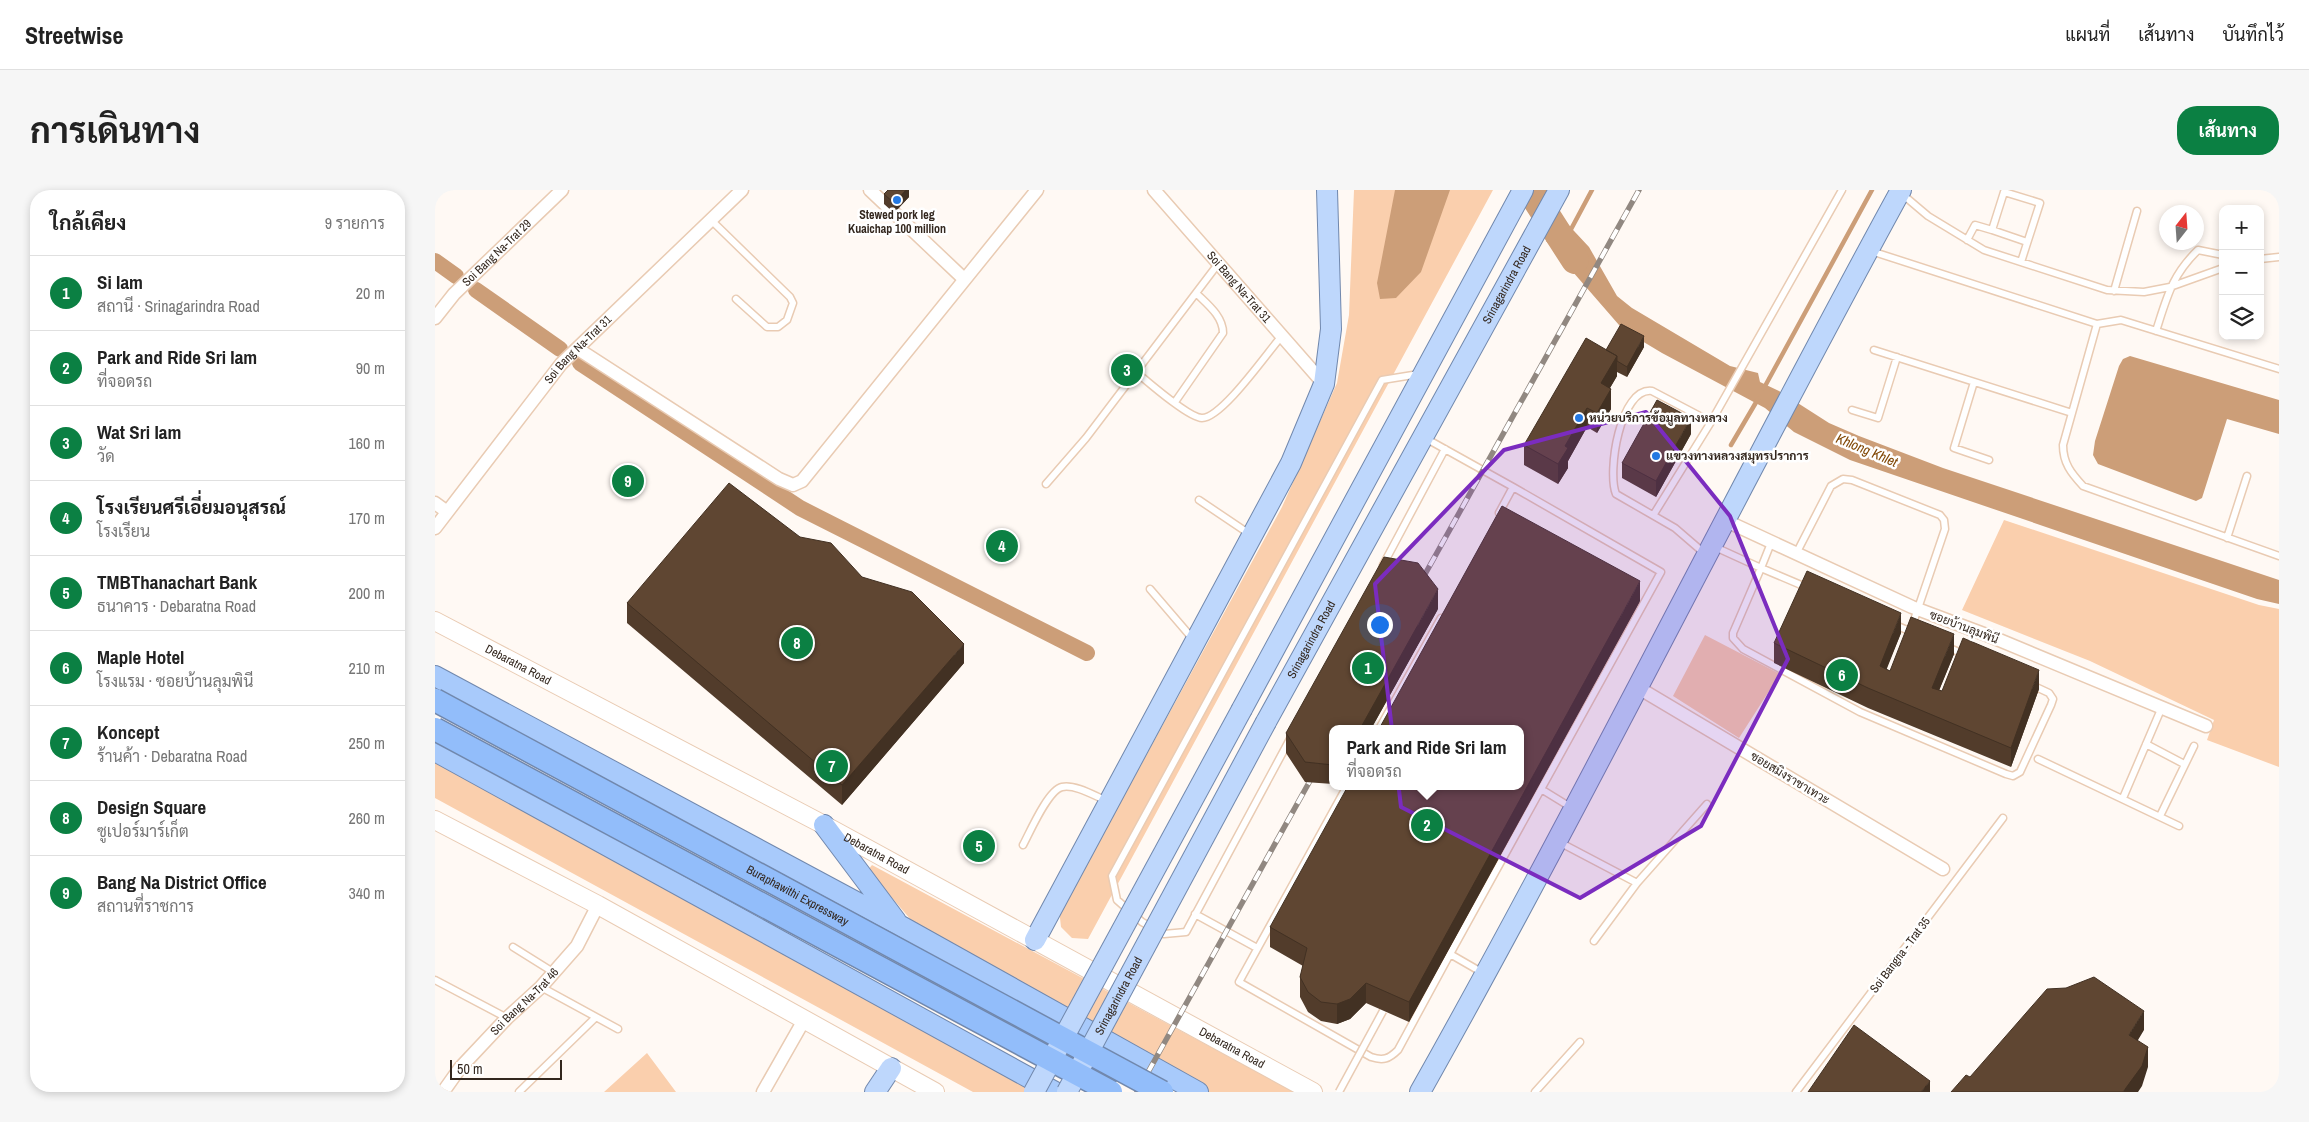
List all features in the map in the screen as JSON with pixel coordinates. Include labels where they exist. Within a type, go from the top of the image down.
[{"type":"highway","points":[[435,676],[899,925],[1198,1092]]},
{"type":"highway","name":"Buraphawithi Expressway","points":[[435,700],[1162,1092]]},
{"type":"highway","name":"Buraphawithi Expressway","points":[[435,729],[1111,1092]]},
{"type":"highway","points":[[435,746],[1081,1092]]},
{"type":"highway","points":[[435,751],[1055,1092]]},
{"type":"highway","points":[[824,824],[899,925]]},
{"type":"main road","points":[[1035,940],[1291,463],[1324,384],[1331,329],[1327,190]]},
{"type":"main road","points":[[1034,1092],[1523,190]]},
{"type":"main road","points":[[1420,1092],[1485,974],[1792,391],[1900,191]]},
{"type":"main road","name":"Srinagarindra Road","points":[[1067,1092],[1422,436],[1556,196]]},
{"type":"main road","name":"Debaratna Road","points":[[435,621],[824,824],[1313,1092]]},
{"type":"main road","points":[[435,820],[598,906],[935,1092]]},
{"type":"main road","points":[[875,1092],[891,1068]]},
{"type":"street","name":"Soi Bang Na-Trat 29","points":[[435,318],[454,294],[562,190]]},
{"type":"street","name":"Soi Bang Na-Trat 31","points":[[435,528],[446,511],[561,364],[742,190]]},
{"type":"street","points":[[870,190],[888,200],[965,279]]},
{"type":"street","points":[[578,349],[779,479],[793,485],[802,481],[1037,190]]},
{"type":"street","name":"Soi Bang Na-Trat 31","points":[[1154,190],[1324,384]]},
{"type":"street","points":[[435,503],[446,511]]},
{"type":"street","name":"ซอยบ้านลุมพินี","points":[[1725,520],[1771,543],[1990,641],[2162,707],[2206,726]]},
{"type":"street","name":"ซอยสมิงราชาเทวะ","points":[[1637,687],[1943,869]]},
{"type":"street","name":"Soi Bang Na-Trat 46","points":[[443,1092],[460,1068],[507,1018],[541,987],[577,946],[598,906]]},
{"type":"street","points":[[763,1092],[805,1020]]},
{"type":"lane","points":[[1654,514],[1711,422],[1842,190]]},
{"type":"lane","points":[[1900,191],[1928,216],[1984,250],[2107,290],[2144,292],[2170,287],[2219,269]]},
{"type":"lane","points":[[1992,230],[2004,192],[2040,203],[2021,262]]},
{"type":"lane","points":[[2114,291],[2137,211]]},
{"type":"lane","points":[[711,221],[790,297],[793,304],[792,310],[782,324],[778,327],[767,327],[736,299]]},
{"type":"lane","points":[[1967,240],[1975,226],[2027,242]]},
{"type":"lane","points":[[1868,250],[2097,324],[2121,320],[2279,370]]},
{"type":"lane","points":[[2156,331],[2170,287],[2184,264],[2199,250],[2219,254]]},
{"type":"lane","points":[[2264,259],[2279,257]]},
{"type":"lane","points":[[1046,484],[1087,438],[1217,264]]},
{"type":"lane","points":[[1175,402],[1223,333],[1223,324],[1213,310],[1196,293]]},
{"type":"lane","points":[[2097,324],[2063,445],[2063,456],[2073,476],[2083,486],[2279,556]]},
{"type":"lane","points":[[1136,372],[1190,414],[1202,418],[1214,415],[1226,404],[1281,337]]},
{"type":"lane","points":[[1874,350],[2072,413]]},
{"type":"lane","points":[[1853,410],[1878,418],[1897,357]]},
{"type":"lane","points":[[1294,730],[1186,932],[1165,934],[1142,922],[1117,900],[1112,876],[1382,380],[1423,374]]},
{"type":"lane","points":[[1974,382],[1954,448],[1989,460]]},
{"type":"lane","points":[[1711,422],[1652,391],[1645,390],[1638,393],[1624,415],[1616,444],[1613,486],[1616,494],[1654,514],[1709,551],[1761,568],[1980,661],[2049,693],[2053,699],[2020,772],[2013,776],[1859,712],[1743,649],[1733,638],[1733,633],[1761,568],[1771,543]]},
{"type":"lane","points":[[1345,790],[1239,982],[1371,1057],[1381,1060],[1391,1058],[1399,1050],[1661,572],[1422,436]]},
{"type":"lane","points":[[1379,572],[1445,449]]},
{"type":"lane","points":[[2227,538],[2247,476]]},
{"type":"lane","points":[[1796,554],[1831,486],[1843,479],[1852,480],[1934,512],[1944,520],[1945,529],[1910,632]]},
{"type":"lane","points":[[1494,522],[1513,487]]},
{"type":"lane","points":[[1199,500],[1252,535]]},
{"type":"lane","points":[[1150,590],[1195,641]]},
{"type":"lane","points":[[1381,725],[1446,608]]},
{"type":"lane","points":[[1980,661],[1984,653]]},
{"type":"lane","points":[[2123,798],[2162,707]]},
{"type":"lane","points":[[2146,744],[2184,764]]},
{"type":"lane","points":[[2160,816],[2194,746]]},
{"type":"lane","points":[[2038,759],[2179,826]]},
{"type":"lane","points":[[1023,845],[1052,793],[1061,787],[1071,787],[1109,801]]},
{"type":"lane","points":[[1541,789],[1573,808]]},
{"type":"lane","points":[[1595,942],[1637,883],[1707,804]]},
{"type":"lane","name":"Soi Bangna - Trat 35","points":[[1796,1092],[2003,818]]},
{"type":"lane","points":[[1555,841],[1637,883]]},
{"type":"lane","points":[[1195,914],[1257,948]]},
{"type":"lane","points":[[513,947],[553,972]]},
{"type":"lane","points":[[1450,954],[1485,974]]},
{"type":"lane","points":[[435,980],[507,1018]]},
{"type":"lane","points":[[541,987],[618,1029]]},
{"type":"lane","points":[[1339,1092],[1383,1011]]},
{"type":"lane","points":[[519,1092],[596,1017]]},
{"type":"lane","points":[[1535,1092],[1580,1042]]},
{"type":"highlighted area","points":[[1646,412],[1730,516],[1788,659],[1701,826],[1580,898],[1401,807],[1375,584],[1504,450]]},
{"type":"shaded area","points":[[1354,190],[1493,190],[1088,939],[1072,938],[1061,927],[1059,909],[1089,860],[1282,507],[1337,383],[1349,315]]},
{"type":"shaded area","points":[[2004,520],[2259,605],[2279,609],[2279,767],[2207,740],[2214,720],[2090,661],[1962,610]]},
{"type":"shaded area","points":[[1705,635],[1780,674],[1739,738],[1673,696]]},
{"type":"shaded area","points":[[435,762],[1040,1092],[973,1092],[435,798]]},
{"type":"shaded area","points":[[872,865],[1294,1092],[1209,1092],[918,928],[868,870]]},
{"type":"shaded area","points":[[647,1053],[676,1092],[604,1092]]},
{"type":"water","points":[[1395,190],[1450,190],[1421,272],[1396,298],[1380,299],[1377,283]]},
{"type":"water","points":[[1561,217],[1589,247],[1617,296],[1632,308],[1730,366],[1758,373],[1760,382],[1779,391],[1829,423],[1943,468],[2279,580],[2279,604],[2257,599],[1850,460],[1794,432],[1765,408],[1662,353],[1619,325],[1546,241]]},
{"type":"water","points":[[2130,356],[2279,400],[2279,434],[2227,419],[2202,498],[2196,501],[2098,464],[2093,455],[2095,441],[2119,366],[2123,359]]},
{"type":"building","points":[[888,190],[906,190],[894,203],[884,194]]},
{"type":"building","points":[[1621,324],[1644,336],[1627,367],[1617,361],[1617,356],[1606,350]]},
{"type":"building","name":"หน่วยบริการข้อมูลทางหลวง","points":[[1586,338],[1617,356],[1601,383],[1611,389],[1597,413],[1587,408],[1565,446],[1568,448],[1558,464],[1524,445]]},
{"type":"building","name":"แขวงทางหลวงสมุทรปราการ","points":[[1657,400],[1691,418],[1656,481],[1622,463]]},
{"type":"building","points":[[729,483],[800,537],[831,543],[862,577],[912,592],[964,644],[842,785],[627,603]]},
{"type":"building","points":[[1502,506],[1640,581],[1409,1002],[1366,983],[1350,999],[1337,1004],[1321,1002],[1308,992],[1300,977],[1307,948],[1270,927],[1346,790],[1524,790],[1524,725],[1381,725]]},
{"type":"building","points":[[1384,557],[1418,563],[1438,589],[1362,725],[1329,725],[1329,765],[1305,762],[1286,733]]},
{"type":"building","points":[[1807,571],[1901,613],[1880,666],[1890,671],[1911,617],[1954,634],[1932,688],[1942,691],[1963,638],[2039,670],[2011,748],[1868,688],[1774,643]]},
{"type":"building","points":[[2094,977],[2144,1011],[2129,1035],[2148,1047],[2142,1066],[2123,1092],[1951,1092],[1966,1075],[1970,1077],[2047,989],[2066,988]]},
{"type":"building","points":[[1854,1025],[1930,1081],[1921,1092],[1808,1092]]},
{"type":"waterway","name":"Khlong Khlet","points":[[1530,190],[1575,260]]},
{"type":"waterway","points":[[1569,233],[1592,190]]},
{"type":"waterway","points":[[1764,388],[1872,190]]},
{"type":"waterway","points":[[435,261],[456,276]]},
{"type":"waterway","points":[[476,290],[560,349]]},
{"type":"waterway","points":[[580,363],[800,508],[1087,653]]},
{"type":"waterway","points":[[1731,445],[1758,399]]},
{"type":"railway","points":[[1419,585],[1639,190]]},
{"type":"railway","points":[[1137,1092],[1316,770]]},
{"type":"place","name":"Stewed pork leg Kuaichap 100 million","points":[[897,200]]},
{"type":"place","name":"Wat Sri Iam","points":[[1127,370]]},
{"type":"place","name":"หน่วยบริการข้อมูลทางหลวง","points":[[1579,418]]},
{"type":"place","name":"แขวงทางหลวงสมุทรปราการ","points":[[1656,456]]},
{"type":"place","name":"Bang Na District Office","points":[[628,481]]},
{"type":"place","name":"โรงเรียนศรีเอี่ยมอนุสรณ์","points":[[1002,546]]},
{"type":"place","name":"Design Square","points":[[797,643]]},
{"type":"place","name":"Si Iam","points":[[1368,668]]},
{"type":"place","name":"Maple Hotel","points":[[1842,675]]},
{"type":"place","name":"Koncept","points":[[832,766]]},
{"type":"place","name":"Park and Ride Sri Iam","points":[[1427,825]]},
{"type":"place","name":"TMBThanachart Bank","points":[[979,846]]}]
